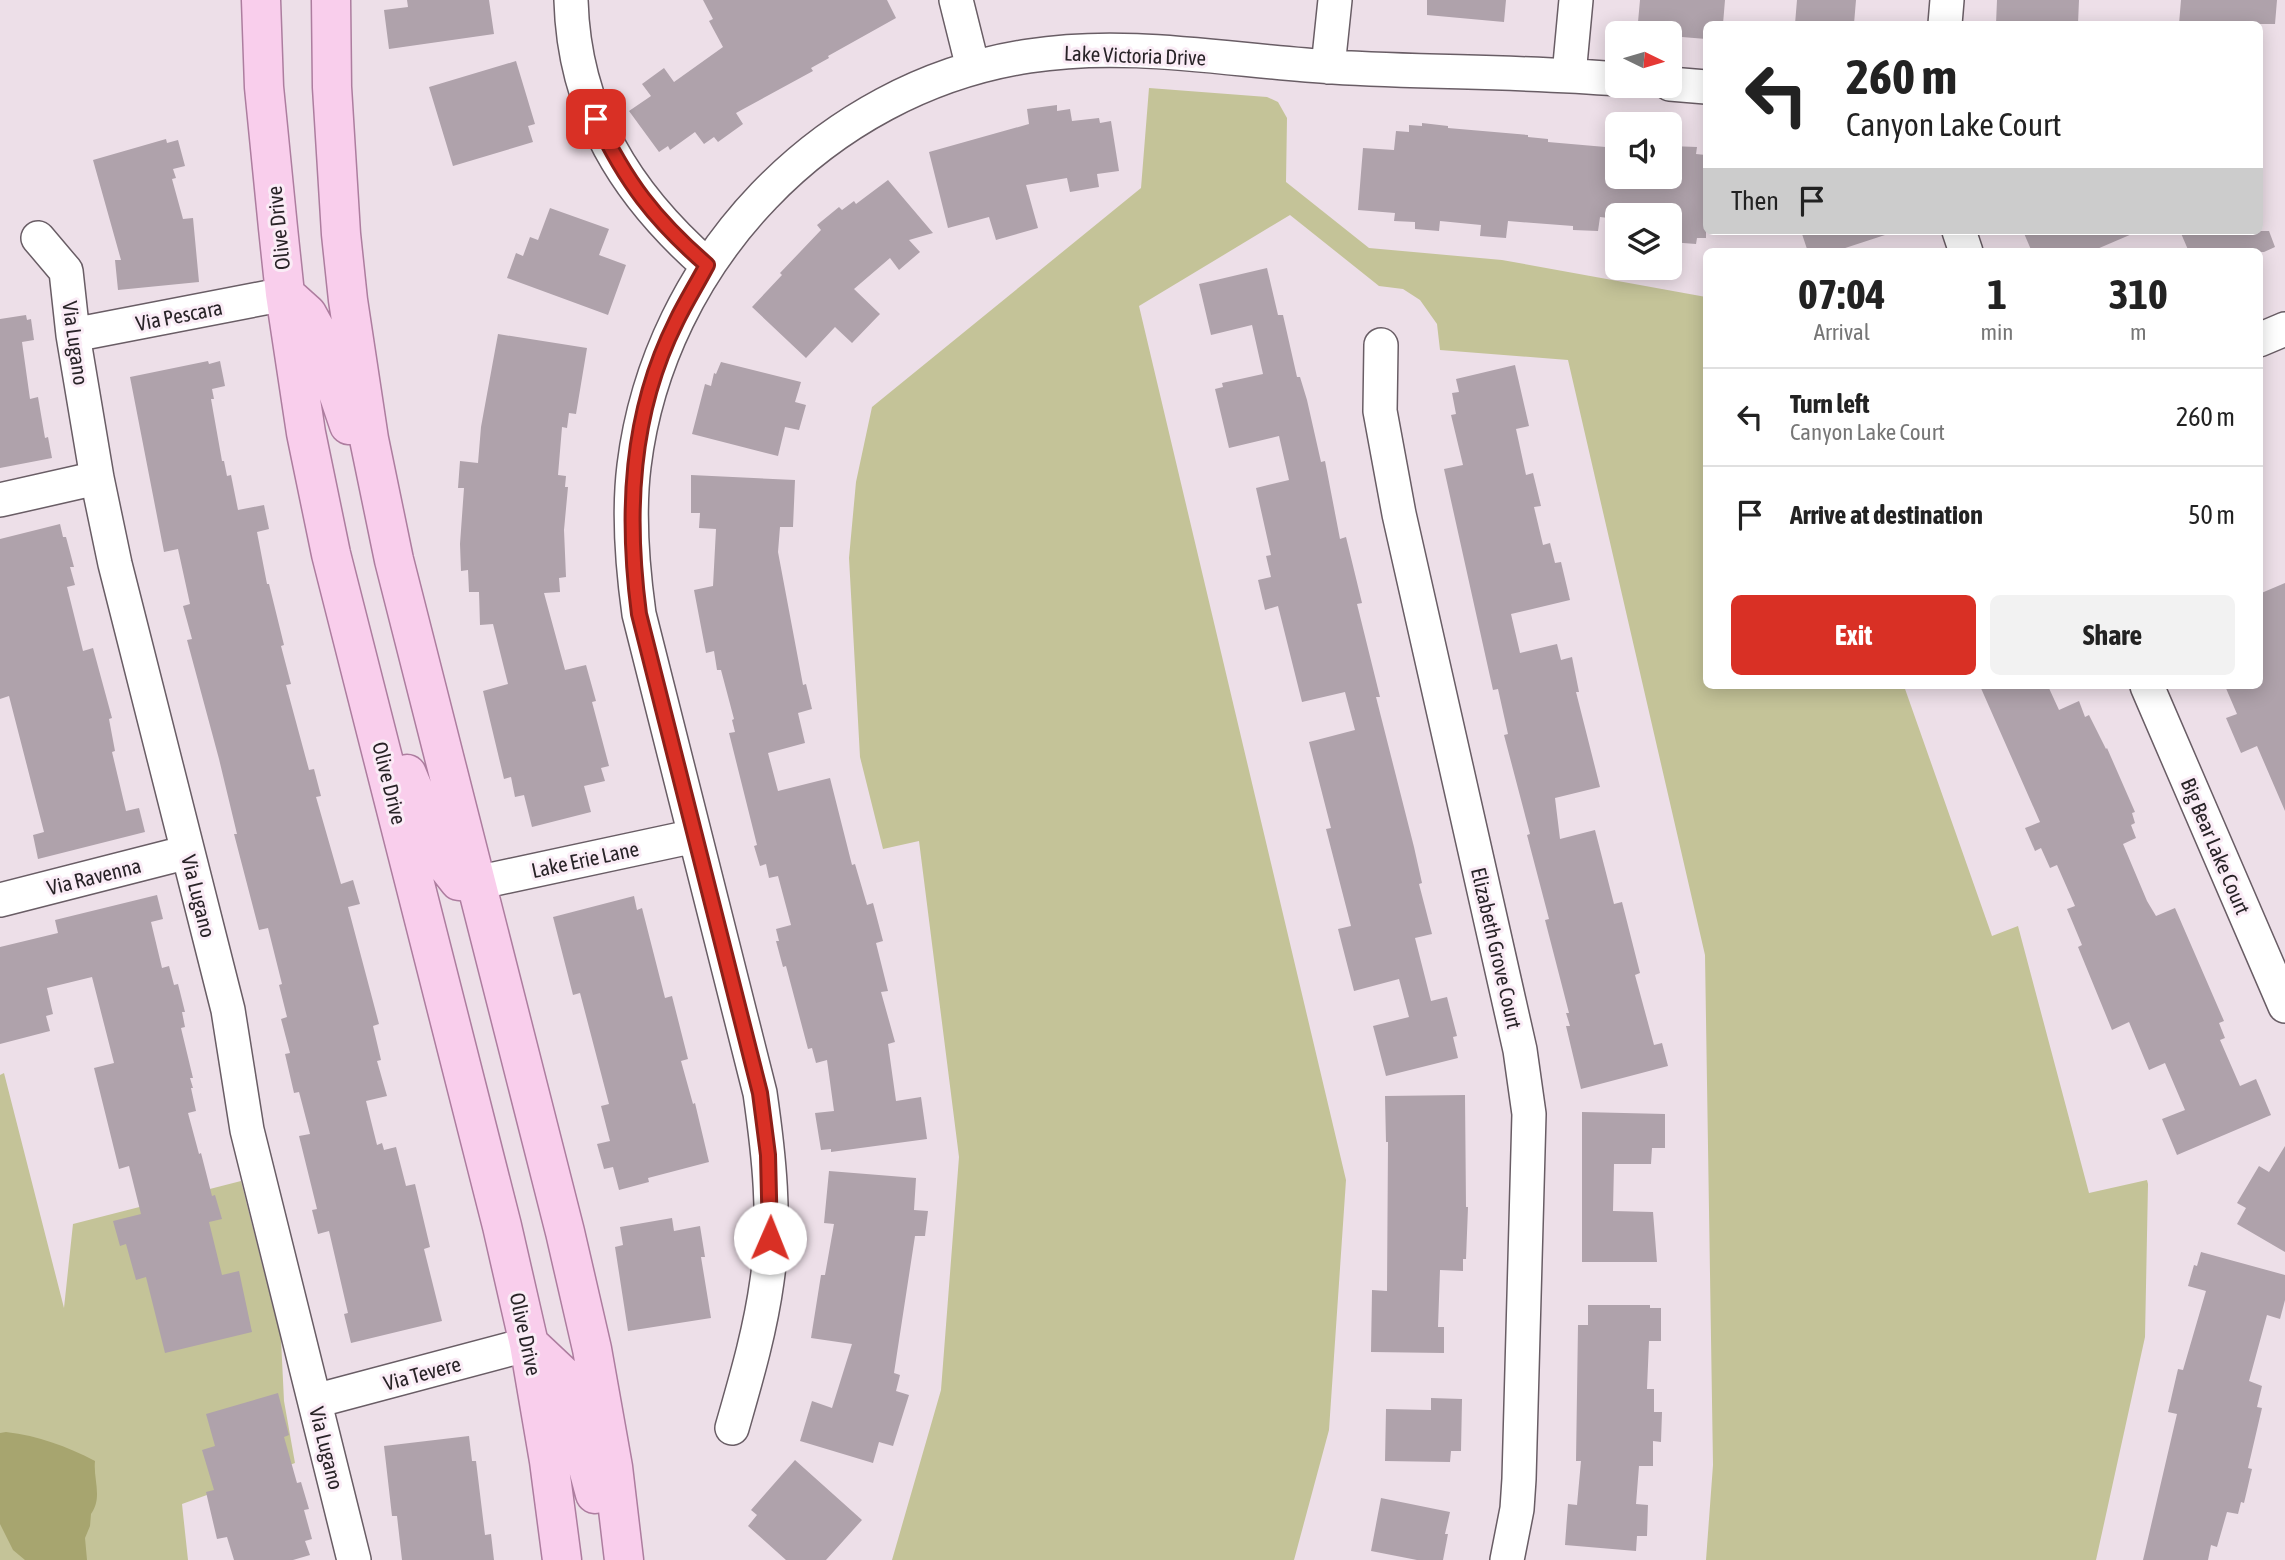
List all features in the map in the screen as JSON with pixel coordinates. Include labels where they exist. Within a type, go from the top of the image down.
[{"type":"main road","name":"Olive Drive","points":[[261,0],[264,87],[285,294],[306,433],[331,554],[502,1226],[529,1344],[550,1461],[562,1560]]},
{"type":"main road","points":[[331,0],[333,100],[341,234],[369,439],[394,560],[565,1232],[592,1349],[613,1467],[624,1560]]},
{"type":"main road","points":[[285,294],[307,314],[318,334],[394,560]]},
{"type":"main road","points":[[358,659],[444,862],[459,881],[476,883]]},
{"type":"main road","points":[[529,1344],[562,1376],[613,1560]]},
{"type":"street","points":[[571,0],[571,23],[580,72],[596,119],[615,158],[642,200],[674,237],[707,265]]},
{"type":"street","points":[[956,0],[973,68]]},
{"type":"street","points":[[1328,67],[1335,0]]},
{"type":"street","points":[[1569,75],[1576,0]]},
{"type":"street","points":[[1945,21],[1947,0]]},
{"type":"street","name":"Lake Victoria Drive","points":[[732,1428],[757,1340],[767,1279],[771,1217],[768,1155],[760,1093],[639,614],[632,565],[631,515],[634,466],[640,429],[656,369],[675,323],[707,265],[741,219],[775,183],[819,145],[867,113],[908,92],[973,68],[1027,56],[1083,50],[1141,51],[1328,67],[1605,78]]},
{"type":"street","points":[[1682,85],[1703,87]]},
{"type":"street","name":"Via Lugano","points":[[38,238],[66,271],[97,478],[115,564],[228,1010],[247,1130],[354,1560]]},
{"type":"street","name":"Via Pescara","points":[[74,335],[285,294]]},
{"type":"street","points":[[2263,338],[2285,329]]},
{"type":"street","name":"Elizabeth Grove Court","points":[[1381,345],[1380,411],[1397,501],[1520,1051],[1529,1114],[1519,1479],[1517,1509],[1507,1560]]},
{"type":"street","points":[[0,500],[97,478]]},
{"type":"street","name":"Big Bear Lake Court","points":[[2148,689],[2285,1006]]},
{"type":"street","name":"Lake Erie Lane","points":[[476,883],[695,836]]},
{"type":"street","name":"Via Ravenna","points":[[0,900],[188,852]]},
{"type":"street","name":"Via Tevere","points":[[315,1401],[529,1344]]},
{"type":"green space","points":[[1149,88],[1267,97],[1278,102],[1287,118],[1286,182],[1369,248],[1502,260],[1703,296],[1703,689],[1905,689],[1992,936],[2018,926],[2089,1193],[2147,1180],[2145,1337],[2096,1560],[1706,1560],[1713,1465],[1705,955],[1568,360],[1440,350],[1437,324],[1420,300],[1403,289],[1379,286],[1290,215],[1139,306],[1346,1180],[1329,1430],[1294,1560],[892,1560],[941,1390],[959,1157],[919,841],[883,849],[860,757],[849,558],[856,482],[872,407],[1141,188]]},
{"type":"green space","points":[[4,1073],[64,1308],[73,1224],[241,1181],[281,1339],[284,1401],[295,1463],[182,1504],[188,1560],[0,1560],[0,1075]]},
{"type":"shaded area","points":[[0,1433],[52,1442],[95,1461],[97,1495],[85,1538],[87,1560],[25,1560],[13,1550],[0,1524]]},
{"type":"building","points":[[407,0],[489,0],[494,34],[389,49],[384,10],[408,7]]},
{"type":"building","points":[[703,0],[887,0],[896,18],[828,56],[829,58],[811,68],[813,71],[736,113],[743,124],[718,142],[714,137],[704,144],[695,132],[670,150],[668,146],[659,152],[629,111],[651,96],[642,84],[664,68],[674,82],[723,47],[709,21],[713,19]]},
{"type":"building","points":[[1427,0],[1506,0],[1504,22],[1427,15]]},
{"type":"building","points":[[1640,0],[1725,0],[1723,21],[1703,21],[1703,39],[1682,37],[1682,21],[1638,21]]},
{"type":"building","points":[[1797,0],[1856,0],[1854,21],[1795,21]]},
{"type":"building","points":[[1997,0],[2079,0],[2078,21],[1996,21]]},
{"type":"building","points":[[2181,0],[2277,0],[2275,24],[2263,24],[2263,21],[2179,21]]},
{"type":"building","points":[[516,61],[535,124],[528,126],[533,142],[453,166],[429,87]]},
{"type":"building","points":[[1057,105],[1057,111],[1070,109],[1072,121],[1099,118],[1100,123],[1111,121],[1119,171],[1097,174],[1099,187],[1070,192],[1067,178],[1026,185],[1038,228],[996,240],[989,217],[948,228],[929,152],[1029,124],[1027,109]]},
{"type":"building","points":[[1422,123],[1528,135],[1548,139],[1548,142],[1605,147],[1605,189],[1682,189],[1682,146],[1697,147],[1696,154],[1703,155],[1703,235],[1706,235],[1706,238],[1697,238],[1696,244],[1682,243],[1682,203],[1605,203],[1605,218],[1600,217],[1598,231],[1573,230],[1573,226],[1508,221],[1506,238],[1480,236],[1481,225],[1440,221],[1439,231],[1415,229],[1415,222],[1394,221],[1395,213],[1358,210],[1363,148],[1394,150],[1396,131],[1409,132],[1409,125],[1422,126]]},
{"type":"building","points":[[166,139],[167,143],[178,140],[185,166],[173,169],[176,178],[172,179],[183,219],[193,218],[199,282],[118,290],[115,260],[121,260],[93,160]]},
{"type":"building","points":[[888,180],[933,233],[909,240],[920,252],[899,270],[890,258],[854,289],[880,314],[852,343],[835,327],[806,358],[752,307],[821,230],[817,225],[839,207],[842,210],[854,201],[856,204]]},
{"type":"building","points":[[550,208],[609,229],[599,255],[626,265],[608,315],[507,278],[516,253],[523,256],[530,237],[538,240]]},
{"type":"building","points":[[2263,231],[2269,231],[2275,247],[2264,252],[2263,248],[2187,248],[2182,235],[2263,235]]},
{"type":"building","points":[[1802,235],[1885,235],[1845,248],[1807,248]]},
{"type":"building","points":[[2025,235],[2130,235],[2099,248],[2030,248]]},
{"type":"building","points":[[1267,268],[1278,315],[1283,315],[1297,377],[1300,377],[1307,400],[1321,462],[1325,461],[1340,539],[1346,537],[1362,603],[1357,604],[1380,697],[1376,697],[1414,847],[1422,883],[1419,884],[1432,934],[1415,938],[1431,1001],[1447,997],[1457,1036],[1453,1037],[1458,1058],[1386,1076],[1373,1026],[1409,1017],[1399,979],[1354,991],[1338,929],[1351,926],[1326,829],[1331,828],[1309,742],[1355,730],[1345,692],[1302,702],[1278,606],[1265,610],[1258,580],[1271,577],[1266,556],[1271,555],[1256,488],[1289,480],[1279,436],[1229,448],[1215,389],[1223,387],[1222,383],[1263,374],[1252,325],[1211,335],[1199,284]]},
{"type":"building","points":[[26,315],[27,320],[31,319],[34,340],[22,342],[30,399],[38,397],[45,438],[48,437],[52,458],[0,468],[0,319]]},
{"type":"building","points":[[498,334],[587,348],[576,414],[569,413],[567,428],[562,427],[558,475],[566,476],[565,487],[568,487],[564,530],[566,577],[559,578],[560,592],[544,593],[565,670],[586,665],[596,701],[592,702],[609,766],[601,768],[605,781],[584,786],[591,812],[532,827],[524,795],[515,797],[511,777],[504,779],[483,691],[508,684],[493,624],[480,625],[479,592],[469,592],[468,570],[461,571],[464,488],[458,488],[460,461],[478,463],[481,427]]},
{"type":"building","points":[[208,361],[209,364],[220,361],[225,386],[212,389],[214,399],[211,399],[222,461],[227,476],[231,475],[238,510],[264,505],[269,529],[257,532],[267,584],[284,645],[281,646],[291,684],[286,685],[309,770],[314,769],[321,796],[316,797],[341,884],[353,880],[360,904],[348,907],[379,1024],[373,1026],[381,1060],[377,1061],[387,1096],[366,1101],[377,1145],[382,1143],[384,1150],[396,1147],[406,1186],[415,1184],[430,1247],[424,1249],[442,1321],[351,1343],[344,1314],[348,1313],[329,1231],[318,1234],[312,1210],[317,1209],[299,1136],[310,1134],[299,1092],[294,1093],[285,1054],[290,1053],[281,1019],[287,1017],[279,985],[282,984],[268,928],[259,930],[234,834],[237,834],[219,759],[187,640],[192,639],[183,606],[190,604],[178,549],[164,552],[130,377]]},
{"type":"building","points":[[721,362],[801,382],[795,402],[806,405],[799,430],[785,427],[778,456],[692,434],[705,384],[711,386],[714,373],[716,374]]},
{"type":"building","points":[[1515,365],[1529,426],[1516,429],[1526,475],[1533,473],[1541,506],[1534,507],[1543,545],[1550,543],[1555,563],[1561,562],[1570,600],[1511,614],[1520,653],[1557,644],[1561,660],[1572,657],[1579,692],[1576,692],[1600,787],[1555,798],[1560,839],[1595,830],[1614,904],[1622,902],[1640,973],[1635,975],[1654,1045],[1662,1043],[1668,1066],[1581,1089],[1566,1026],[1570,1026],[1566,1013],[1569,1013],[1545,920],[1549,919],[1504,735],[1508,734],[1498,689],[1493,690],[1444,469],[1463,465],[1451,415],[1456,414],[1452,393],[1459,392],[1456,379]]},
{"type":"building","points":[[691,475],[795,480],[793,527],[780,527],[778,552],[803,685],[806,684],[812,709],[798,713],[805,743],[768,753],[778,791],[830,778],[852,865],[855,864],[867,905],[873,903],[883,941],[876,943],[888,991],[881,992],[895,1042],[888,1044],[896,1101],[921,1097],[927,1139],[831,1152],[831,1149],[821,1150],[815,1113],[834,1111],[827,1060],[816,1063],[812,1048],[808,1049],[786,966],[783,967],[776,941],[779,941],[776,929],[791,925],[778,876],[769,878],[766,864],[760,866],[729,733],[735,732],[734,719],[721,670],[717,670],[714,651],[706,653],[694,590],[713,586],[716,529],[699,528],[700,513],[691,513]]},
{"type":"building","points":[[60,524],[74,567],[70,567],[75,585],[67,587],[83,651],[93,648],[112,718],[109,719],[115,751],[112,752],[126,811],[139,808],[145,832],[38,859],[33,835],[44,832],[9,696],[0,699],[0,539]]},
{"type":"building","points":[[2285,583],[2285,811],[2257,746],[2241,753],[2226,718],[2237,714],[2226,689],[2263,689],[2263,592]]},
{"type":"building","points":[[1981,689],[2049,689],[2059,710],[2079,701],[2085,717],[2089,715],[2107,748],[2135,812],[2132,813],[2135,823],[2131,825],[2136,838],[2123,844],[2147,901],[2156,916],[2175,908],[2224,1021],[2219,1023],[2225,1038],[2220,1040],[2240,1086],[2256,1079],[2271,1115],[2177,1155],[2162,1119],[2185,1110],[2165,1063],[2149,1070],[2129,1022],[2112,1030],[2078,947],[2082,945],[2067,909],[2075,906],[2057,865],[2050,868],[2041,848],[2035,851],[2025,828],[2040,822]]},
{"type":"building","points":[[157,895],[163,919],[151,922],[162,968],[169,966],[174,985],[178,984],[185,1012],[182,1012],[185,1027],[181,1028],[193,1078],[190,1078],[196,1111],[188,1113],[212,1196],[215,1195],[222,1219],[209,1222],[222,1275],[239,1271],[252,1332],[165,1353],[146,1277],[136,1280],[126,1244],[120,1246],[113,1221],[141,1214],[129,1166],[119,1169],[94,1068],[114,1063],[92,977],[47,988],[53,1014],[46,1016],[50,1031],[0,1044],[0,947],[58,933],[55,920]]},
{"type":"building","points":[[634,896],[637,910],[642,908],[665,998],[672,996],[688,1059],[681,1061],[693,1104],[695,1103],[709,1162],[648,1178],[649,1182],[619,1190],[613,1167],[604,1169],[597,1144],[610,1141],[601,1106],[609,1104],[580,993],[573,995],[553,917]]},
{"type":"building","points":[[1465,1095],[1468,1207],[1466,1259],[1463,1259],[1463,1271],[1440,1270],[1438,1327],[1444,1327],[1444,1353],[1371,1352],[1372,1290],[1387,1291],[1388,1142],[1385,1096]]},
{"type":"building","points":[[1582,1112],[1665,1114],[1665,1148],[1652,1148],[1651,1164],[1614,1164],[1613,1211],[1653,1212],[1657,1262],[1582,1262]]},
{"type":"building","points":[[2285,1146],[2285,1252],[2237,1224],[2246,1208],[2237,1203],[2259,1166],[2269,1172]]},
{"type":"building","points":[[829,1171],[916,1178],[914,1210],[928,1211],[925,1236],[915,1236],[894,1373],[900,1375],[896,1391],[909,1395],[893,1446],[879,1442],[873,1463],[800,1441],[812,1401],[832,1408],[852,1344],[811,1338],[821,1275],[825,1275],[834,1224],[824,1223]]},
{"type":"building","points":[[672,1218],[674,1231],[700,1226],[705,1257],[701,1257],[711,1318],[628,1331],[615,1247],[623,1245],[620,1227]]},
{"type":"building","points":[[2201,1252],[2285,1275],[2285,1300],[2280,1319],[2267,1315],[2249,1381],[2262,1386],[2257,1407],[2262,1408],[2248,1468],[2252,1469],[2244,1503],[2241,1502],[2238,1514],[2227,1512],[2217,1547],[2211,1545],[2208,1560],[2143,1560],[2177,1414],[2168,1412],[2178,1369],[2183,1370],[2206,1291],[2188,1286]]},
{"type":"building","points":[[1588,1305],[1650,1305],[1650,1308],[1661,1308],[1661,1341],[1649,1341],[1647,1389],[1654,1389],[1654,1412],[1662,1412],[1661,1442],[1653,1441],[1653,1466],[1639,1466],[1636,1504],[1648,1505],[1647,1536],[1637,1536],[1636,1551],[1565,1545],[1568,1504],[1577,1505],[1581,1461],[1576,1461],[1578,1325],[1588,1325]]},
{"type":"building","points":[[278,1393],[289,1435],[284,1437],[297,1483],[301,1482],[309,1509],[304,1510],[312,1539],[305,1541],[310,1555],[293,1560],[234,1560],[227,1537],[217,1539],[206,1492],[214,1490],[202,1450],[215,1446],[206,1414]]},
{"type":"building","points":[[1431,1398],[1462,1399],[1461,1451],[1451,1451],[1450,1462],[1385,1461],[1386,1409],[1431,1410]]},
{"type":"building","points":[[469,1436],[472,1461],[476,1461],[485,1535],[491,1534],[494,1560],[402,1560],[397,1516],[392,1516],[384,1446]]},
{"type":"building","points":[[795,1460],[862,1520],[826,1560],[786,1560],[748,1526],[757,1515],[751,1510]]},
{"type":"building","points":[[1381,1498],[1450,1512],[1443,1560],[1417,1560],[1371,1551]]},
{"type":"route","points":[[596,119],[615,158],[642,200],[674,237],[707,265],[675,323],[656,369],[643,417],[634,466],[632,565],[639,614],[760,1093],[768,1155],[770,1238]]}]
